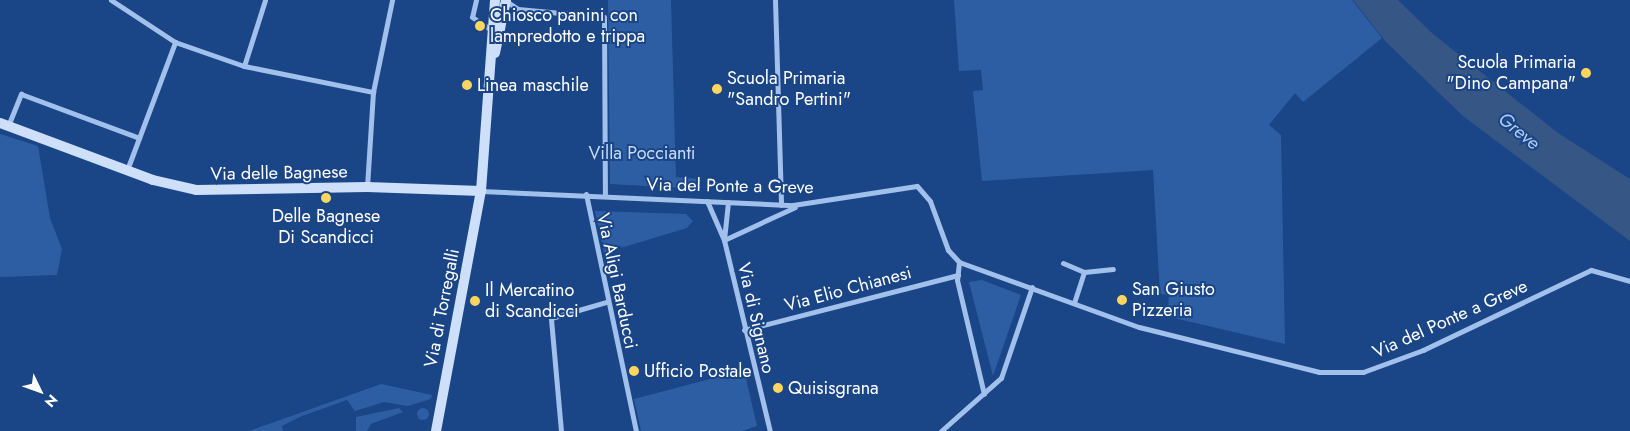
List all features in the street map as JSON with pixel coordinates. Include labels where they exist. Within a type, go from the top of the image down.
[{"type":"main road","points":[[490,74],[490,29],[495,0]]},
{"type":"main road","points":[[490,74],[506,0]]},
{"type":"main road","name":"Via di Torregalli","points":[[436,431],[481,191],[490,74]]},
{"type":"main road","name":"Via delle Bagnese","points":[[4,125],[127,171],[177,187],[219,192],[367,187],[481,191]]},
{"type":"street","points":[[112,0],[175,42],[244,66],[373,92]]},
{"type":"street","points":[[244,66],[265,0]]},
{"type":"street","points":[[367,187],[373,92],[392,0]]},
{"type":"street","points":[[476,0],[472,17],[490,29]]},
{"type":"street","points":[[506,0],[518,9],[604,17],[605,194]]},
{"type":"street","points":[[775,0],[781,205]]},
{"type":"street","points":[[127,171],[175,42]]},
{"type":"street","points":[[4,125],[21,94],[139,138]]},
{"type":"street","name":"Via del Ponte a Greve","points":[[481,191],[605,194],[781,205],[802,204],[917,186],[926,193],[948,250],[959,262],[1139,327],[1319,372],[1342,374],[1363,372],[1423,350],[1585,272],[1597,270],[1630,281]]},
{"type":"street","name":"Via Aligi Barducci","points":[[586,194],[606,302],[636,431]]},
{"type":"street","points":[[707,201],[724,240]]},
{"type":"street","points":[[724,240],[728,202]]},
{"type":"street","points":[[724,240],[802,204]]},
{"type":"street","name":"Via di Signano","points":[[724,240],[744,330],[770,431]]},
{"type":"street","points":[[959,262],[958,274],[984,394]]},
{"type":"street","points":[[1063,263],[1084,272],[1113,269]]},
{"type":"street","points":[[1074,302],[1084,272]]},
{"type":"street","name":"Via Elio Chianesi","points":[[744,330],[958,274]]},
{"type":"street","points":[[940,431],[984,394],[1005,370],[1032,287]]},
{"type":"street","points":[[561,431],[551,318],[606,302]]},
{"type":"green space","name":"Villa Poccianti","points":[[608,0],[671,0],[676,177],[699,179],[701,189],[610,184]]},
{"type":"green space","points":[[954,0],[1352,0],[1382,38],[1303,102],[1295,93],[1269,125],[1281,135],[1285,344],[1157,314],[1157,307],[1168,307],[1169,295],[1160,294],[1153,170],[982,181],[973,91],[983,90],[981,70],[959,71]]},
{"type":"green space","points":[[0,134],[38,146],[50,218],[62,249],[57,275],[0,277]]},
{"type":"green space","points":[[595,211],[686,214],[693,221],[687,228],[604,253]]},
{"type":"green space","points":[[982,280],[1021,295],[993,376],[969,282]]},
{"type":"green space","points":[[744,370],[757,426],[742,431],[641,431],[634,399]]},
{"type":"green space","points":[[381,384],[432,395],[431,399],[408,406],[384,402],[355,411],[347,400],[302,416],[282,426],[283,431],[249,431]]},
{"type":"green space","points":[[399,408],[403,412],[371,424],[367,431],[356,431],[356,417]]},
{"type":"green space","points":[[421,408],[425,408],[429,414],[425,420],[421,420],[417,416],[417,412]]},
{"type":"water","name":"Greve","points":[[1353,0],[1398,0],[1433,34],[1558,133],[1630,179],[1630,241],[1463,116],[1386,42]]},
{"type":"place","name":"Chiosco panini con lampredotto e trippa","points":[[480,26]]},
{"type":"place","name":"Scuola Primaria \"Dino Campana\"","points":[[1586,73]]},
{"type":"place","name":"Linea maschile","points":[[467,85]]},
{"type":"place","name":"Scuola Primaria \"Sandro Pertini\"","points":[[717,89]]},
{"type":"place","name":"Delle Bagnese Di Scandicci","points":[[326,198]]},
{"type":"place","name":"San Giusto Pizzeria","points":[[1122,300]]},
{"type":"place","name":"Il Mercatino di Scandicci","points":[[475,301]]},
{"type":"place","name":"Ufficio Postale","points":[[634,371]]},
{"type":"place","name":"Quisisgrana","points":[[778,388]]}]
